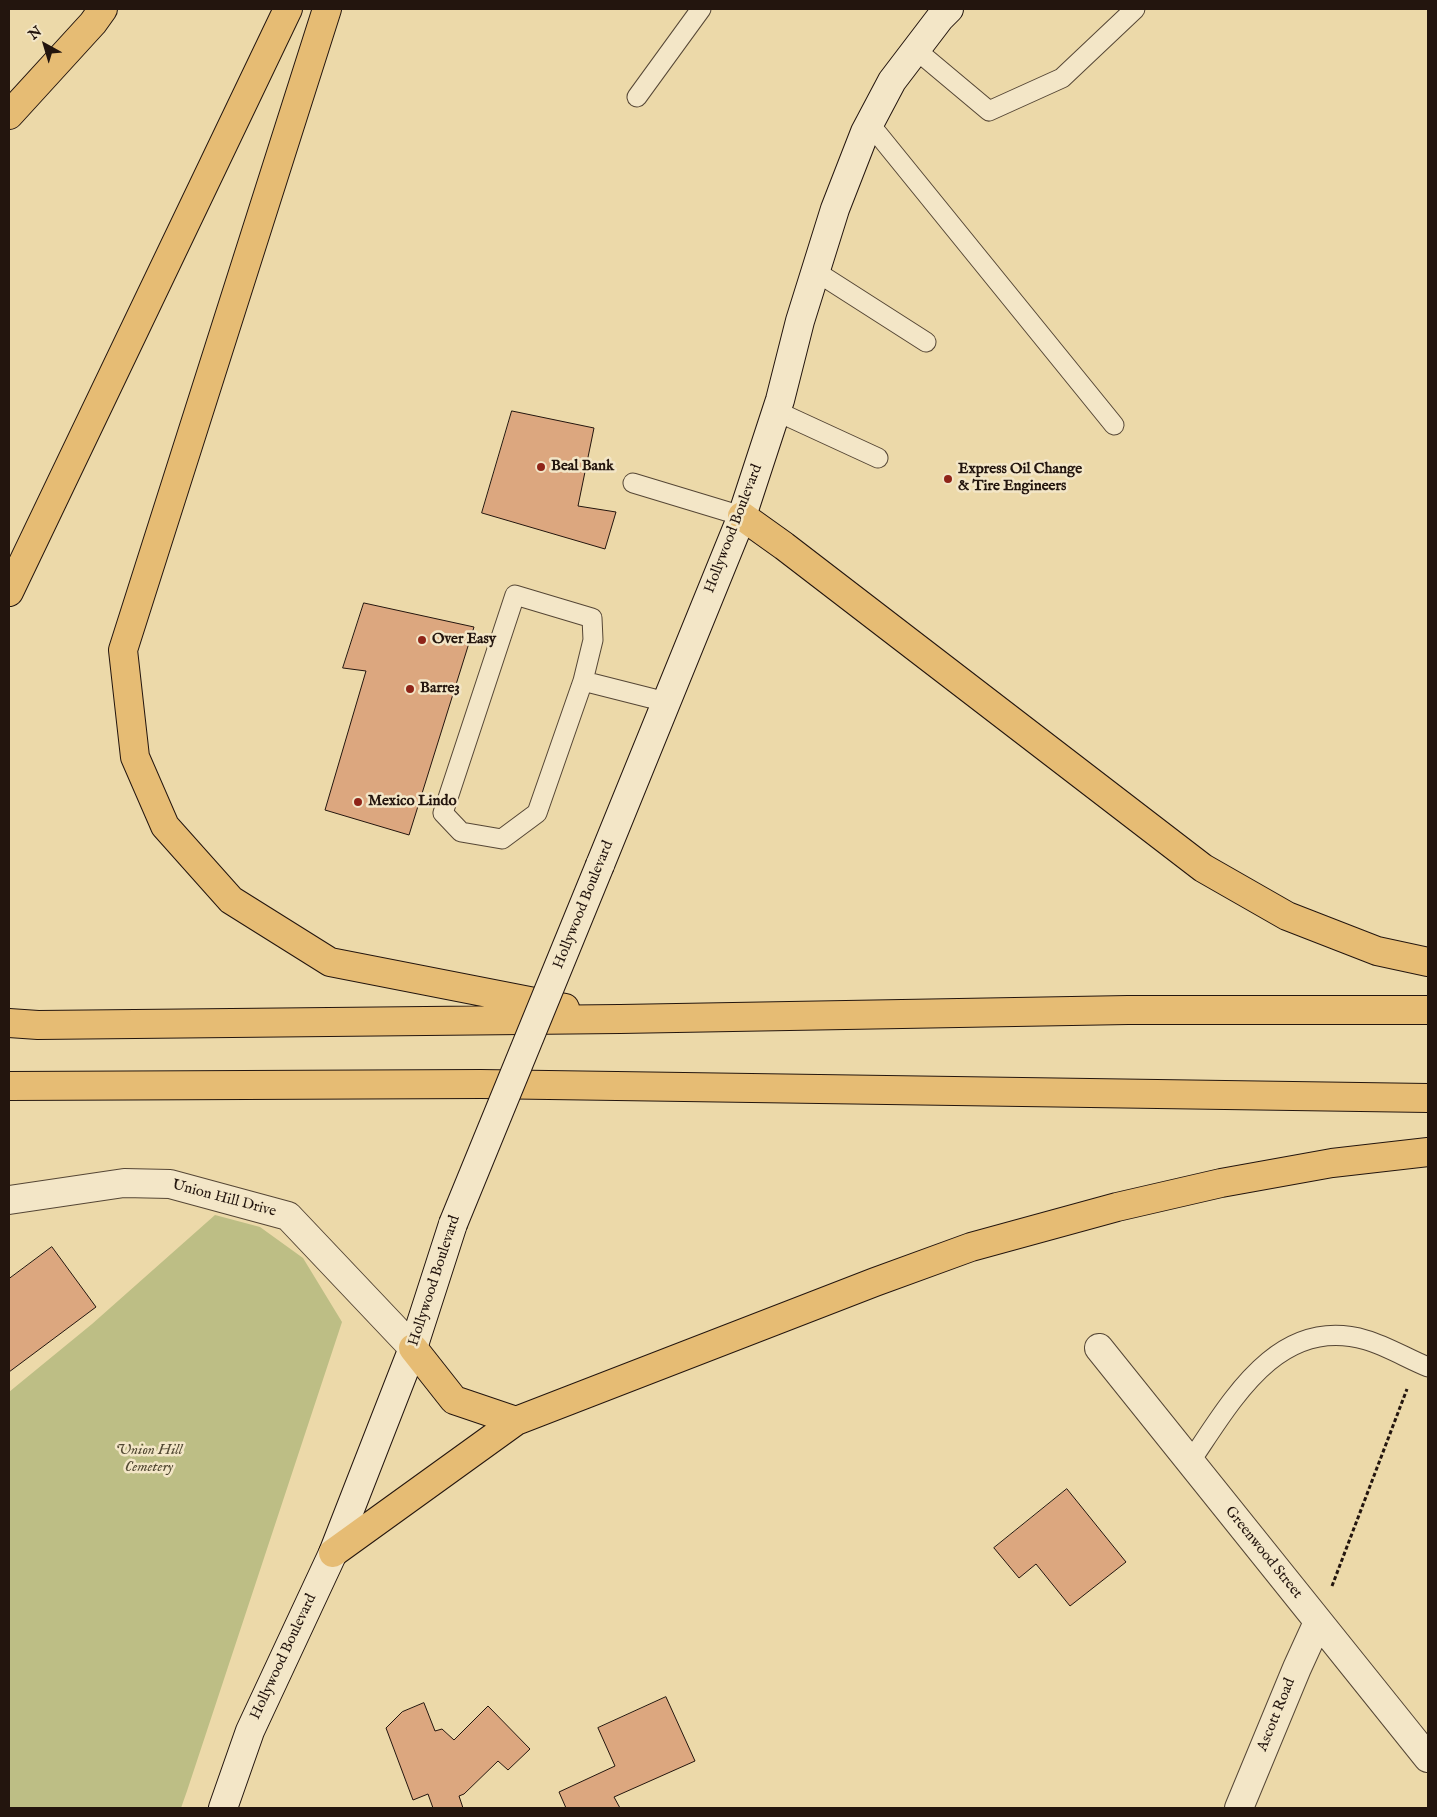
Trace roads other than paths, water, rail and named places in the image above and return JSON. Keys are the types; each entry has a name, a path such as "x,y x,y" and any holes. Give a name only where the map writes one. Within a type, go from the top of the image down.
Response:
{"highway":[{"path":"9,115 93,23 103,9"},
{"path":"9,592 288,9"},
{"path":"327,9 122,650 135,757 165,826 231,900 330,962 620,1019"},
{"path":"742,516 784,546 1203,868 1287,916 1377,951 1428,962"},
{"path":"9,1023 48,1025 620,1019 1128,1010 1428,1010"},
{"path":"9,1086 481,1084 1428,1098"},
{"path":"333,1553 516,1421 866,1285 971,1248 1117,1207 1221,1183 1332,1163 1428,1152"},
{"path":"413,1348 454,1400 516,1421"}],"main road":[{"name":"Hollywood Boulevard","path":"223,1808 250,1732 333,1553 413,1348 453,1224 742,516 776,411 800,321 835,209 869,123 892,81 949,9"},
{"name":"Union Hill Drive","path":"9,1200 124,1183 170,1184 288,1216 413,1348"},
{"name":"Greenwood Street","path":"1099,1348 1428,1758"},
{"name":"Ascott Road","path":"1239,1808 1318,1622"}],"lane":[{"path":"637,97 701,9"},
{"path":"916,49 989,111 1062,78 1135,9"},
{"path":"869,123 1114,425"},
{"path":"816,271 926,342"},
{"path":"776,411 878,458"},
{"path":"633,483 742,516"},
{"path":"516,595 592,618 593,640 584,681 537,813 502,839 461,832 443,813 516,595"},
{"path":"584,681 666,702"},
{"path":"1190,1462 1236,1394 1270,1360 1292,1346 1317,1337 1340,1335 1366,1340 1423,1365"}],"place":[{"name":"Beal Bank","path":"541,467"},
{"name":"Express Oil Change & Tire Engineers","path":"948,479"},
{"name":"Over Easy","path":"422,640"},
{"name":"Barre3","path":"410,689"},
{"name":"Mexico Lindo","path":"358,802"}],"park label":[{"name":"Union Hill Cemetery","path":"149,1460"}]}
